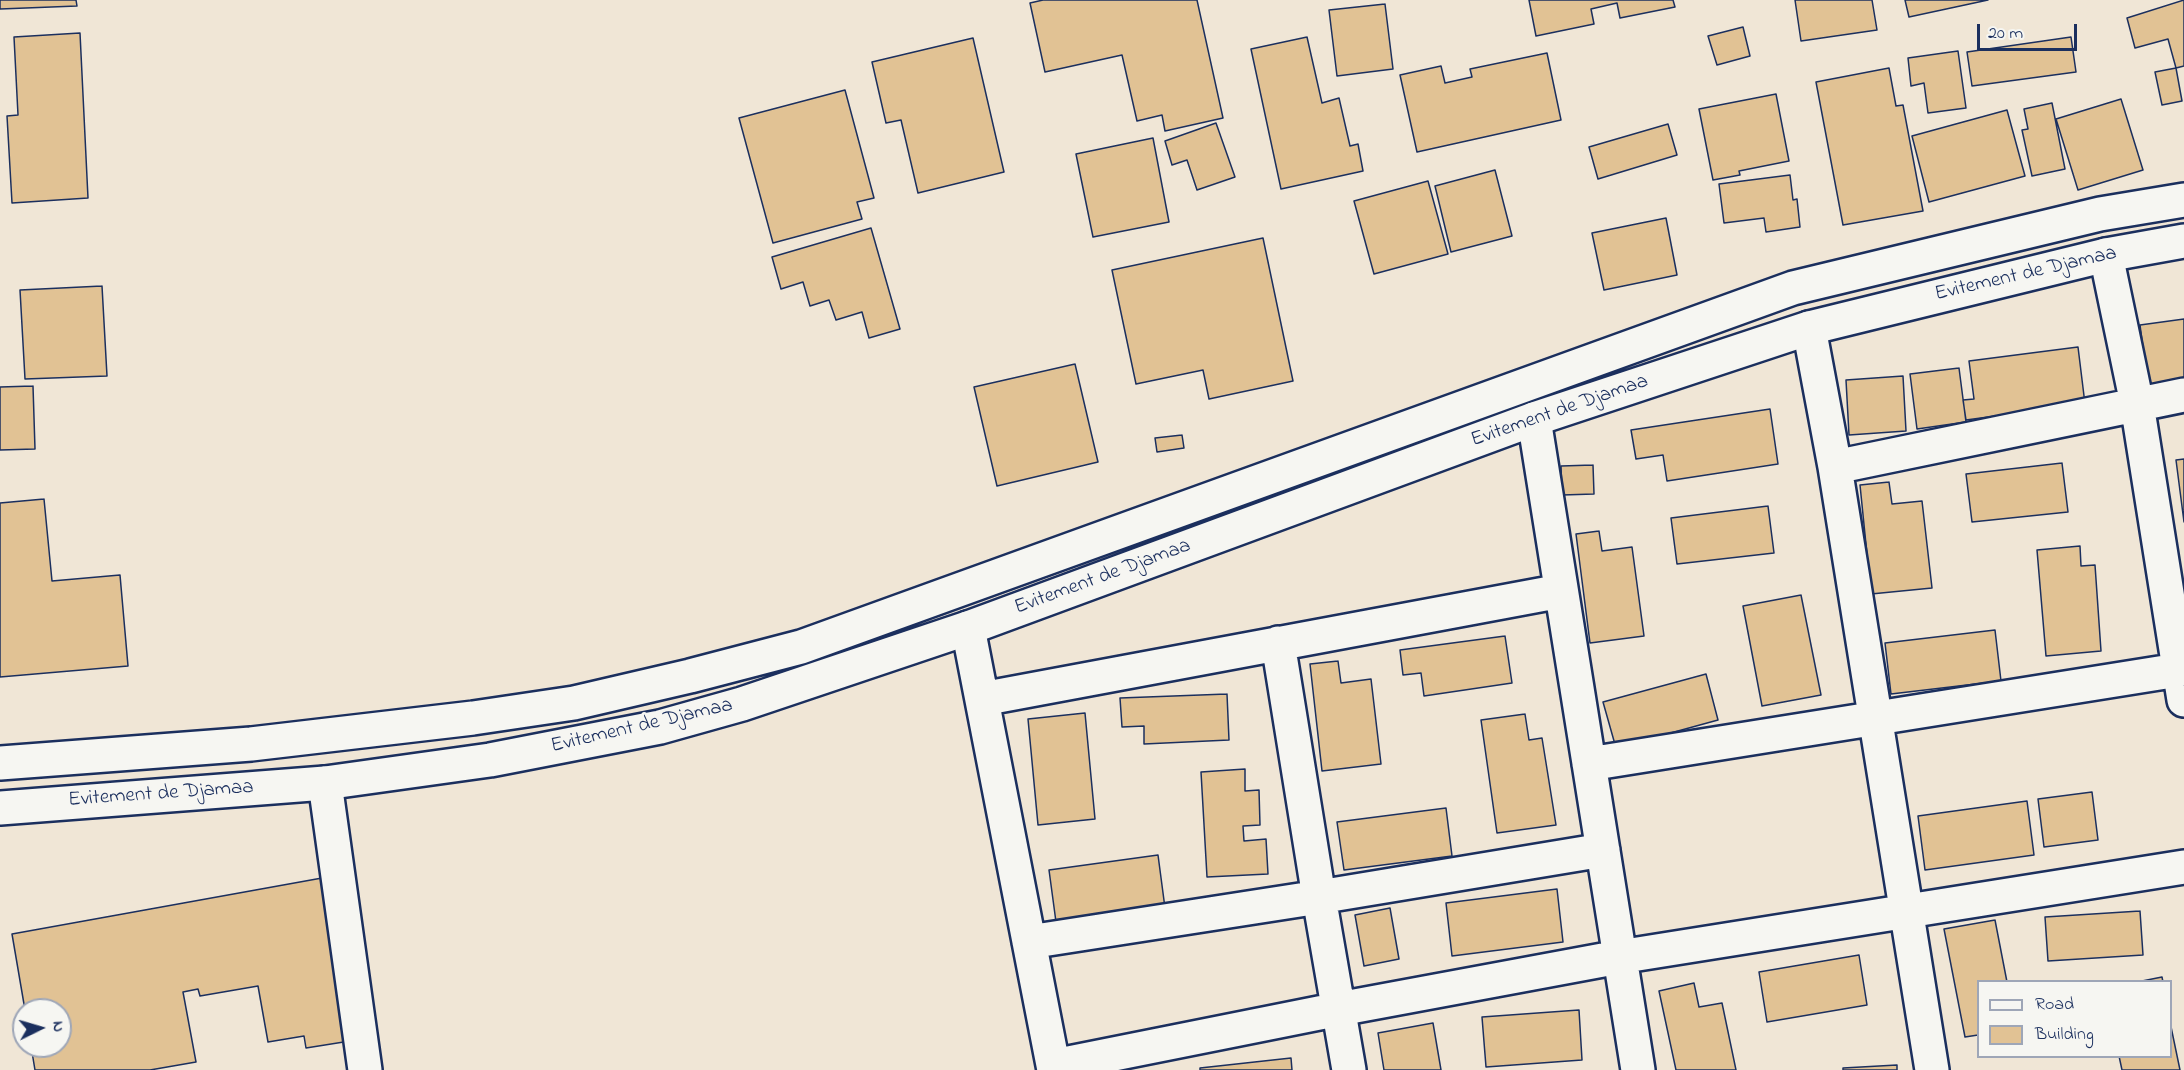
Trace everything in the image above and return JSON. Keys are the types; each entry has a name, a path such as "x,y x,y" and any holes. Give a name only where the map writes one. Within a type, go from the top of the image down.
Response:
{"street":[{"path":"0,763 251,744 473,718 574,703 690,676 801,647 1793,288 2100,214 2184,200"},
{"name":"Evitement de Djamaa","path":"0,808 325,783 490,760 660,727 742,704 968,628 1534,419 1809,328 2106,255 2184,241"},
{"path":"1589,765 1876,718 2182,680 2137,404 2106,255"},
{"path":"1809,328 1835,467 1932,1070"},
{"path":"1835,467 2184,395"},
{"path":"1534,419 1638,1070"},
{"path":"982,699 1561,591"},
{"path":"968,628 1054,1068 1339,1009 1619,957 2184,867"},
{"path":"1278,643 1349,1070"},
{"path":"325,783 365,1070"},
{"path":"1029,942 1603,850"}],"building":[{"path":"0,0 76,0 77,6 0,9"},
{"path":"1043,0 1197,0 1223,118 1165,131 1162,115 1137,121 1122,55 1045,72 1030,3"},
{"path":"1529,0 1673,0 1675,7 1620,18 1617,3 1591,9 1594,24 1536,36"},
{"path":"1795,0 1872,0 1877,30 1801,41"},
{"path":"1905,0 1988,0 1909,17"},
{"path":"2184,0 2184,66 2176,68 2168,39 2135,48 2127,18"},
{"path":"1385,4 1393,69 1337,76 1329,10"},
{"path":"1743,27 1750,56 1717,65 1708,36"},
{"path":"80,33 88,198 12,203 7,116 18,115 14,37"},
{"path":"1307,37 1322,103 1339,98 1350,146 1358,144 1363,171 1281,189 1251,49"},
{"path":"2071,37 2076,72 1972,86 1967,52"},
{"path":"973,38 1004,172 918,193 901,120 886,123 872,62"},
{"path":"1958,51 1966,108 1928,113 1924,83 1911,86 1908,58"},
{"path":"1547,53 1561,120 1417,152 1400,75 1441,66 1445,83 1472,77 1470,69"},
{"path":"1889,68 1896,106 1903,105 1923,211 1843,225 1816,82"},
{"path":"2176,68 2182,101 2162,105 2155,72"},
{"path":"845,90 874,198 857,202 862,219 773,243 739,118"},
{"path":"1776,94 1789,161 1739,171 1740,175 1713,180 1699,109"},
{"path":"2121,99 2143,170 2078,190 2056,119"},
{"path":"2052,103 2065,169 2032,176 2022,130 2028,129 2024,109"},
{"path":"2007,110 2025,176 1929,202 1912,136"},
{"path":"1216,123 1235,177 1197,190 1187,160 1172,165 1165,141"},
{"path":"1668,124 1677,155 1598,179 1589,147"},
{"path":"1153,138 1169,222 1093,237 1076,154"},
{"path":"1495,170 1512,236 1451,252 1435,186"},
{"path":"1790,175 1793,200 1797,199 1800,227 1766,232 1764,218 1724,223 1719,184"},
{"path":"1428,181 1448,254 1374,274 1354,201"},
{"path":"1666,218 1677,275 1604,290 1592,233"},
{"path":"871,228 900,329 869,338 862,312 836,320 829,300 810,306 803,282 781,289 772,257"},
{"path":"1263,238 1293,381 1209,399 1203,370 1136,384 1112,270"},
{"path":"102,286 107,376 25,379 20,290"},
{"path":"2184,319 2184,380 2148,385 2140,325"},
{"path":"2078,347 2085,404 1966,420 1963,400 1974,399 1969,361"},
{"path":"1075,364 1098,462 997,486 974,387"},
{"path":"1959,368 1966,422 1917,429 1910,374"},
{"path":"1903,376 1906,431 1849,435 1846,380"},
{"path":"33,386 35,449 0,450 0,387"},
{"path":"1770,409 1778,464 1667,481 1663,455 1636,459 1631,430"},
{"path":"1182,435 1184,448 1157,452 1155,438"},
{"path":"2184,459 2184,522 2176,460"},
{"path":"2062,463 2068,512 1972,522 1966,474"},
{"path":"1593,465 1594,494 1562,495 1561,466"},
{"path":"1889,482 1892,504 1922,501 1932,588 1871,594 1860,485"},
{"path":"44,499 52,581 120,575 128,666 0,677 0,503"},
{"path":"1768,506 1774,553 1677,564 1671,518"},
{"path":"1599,531 1602,551 1632,547 1644,636 1590,643 1576,534"},
{"path":"2080,546 2081,566 2095,565 2101,651 2046,656 2037,550"},
{"path":"1801,595 1821,695 1762,706 1743,606"},
{"path":"1995,630 2001,681 1891,694 1885,643"},
{"path":"1505,636 1512,683 1424,696 1421,673 1403,675 1400,650"},
{"path":"1338,661 1341,683 1371,679 1381,764 1322,771 1310,664"},
{"path":"1706,674 1718,720 1616,748 1603,702"},
{"path":"1227,694 1229,740 1144,744 1144,726 1122,727 1120,698"},
{"path":"1085,713 1095,819 1038,825 1028,719"},
{"path":"1525,714 1529,740 1542,738 1556,825 1497,833 1481,720"},
{"path":"1245,769 1245,791 1259,790 1260,825 1243,826 1244,841 1266,839 1268,874 1207,877 1201,772"},
{"path":"2092,792 2098,840 2044,847 2038,799"},
{"path":"2027,801 2034,855 1925,870 1918,816"},
{"path":"1446,808 1452,856 1344,870 1337,822"},
{"path":"1158,855 1165,908 1056,922 1049,870"},
{"path":"322,878 350,1041 306,1048 304,1036 268,1042 258,986 200,996 198,989 183,992 196,1062 150,1070 35,1070 33,1058 72,1058 72,998 23,998 12,934"},
{"path":"1557,889 1563,942 1452,956 1446,903"},
{"path":"1390,908 1399,959 1364,966 1355,915"},
{"path":"2140,911 2143,955 2048,961 2045,917"},
{"path":"1995,920 2007,980 1977,980 1977,1035 1965,1037 1944,929"},
{"path":"1859,955 1867,1005 1767,1022 1759,972"},
{"path":"2162,977 2163,980 2147,980"},
{"path":"1694,983 1699,1007 1722,1003 1736,1070 1676,1070 1659,991"},
{"path":"1579,1010 1582,1060 1486,1067 1482,1017"},
{"path":"1433,1023 1441,1070 1384,1070 1378,1033"},
{"path":"2172,1032 2180,1070 2122,1070 2119,1058 2172,1058"},
{"path":"1291,1058 1292,1070 1200,1070 1200,1068"},
{"path":"1897,1065 1897,1070 1843,1070 1843,1068"}]}
